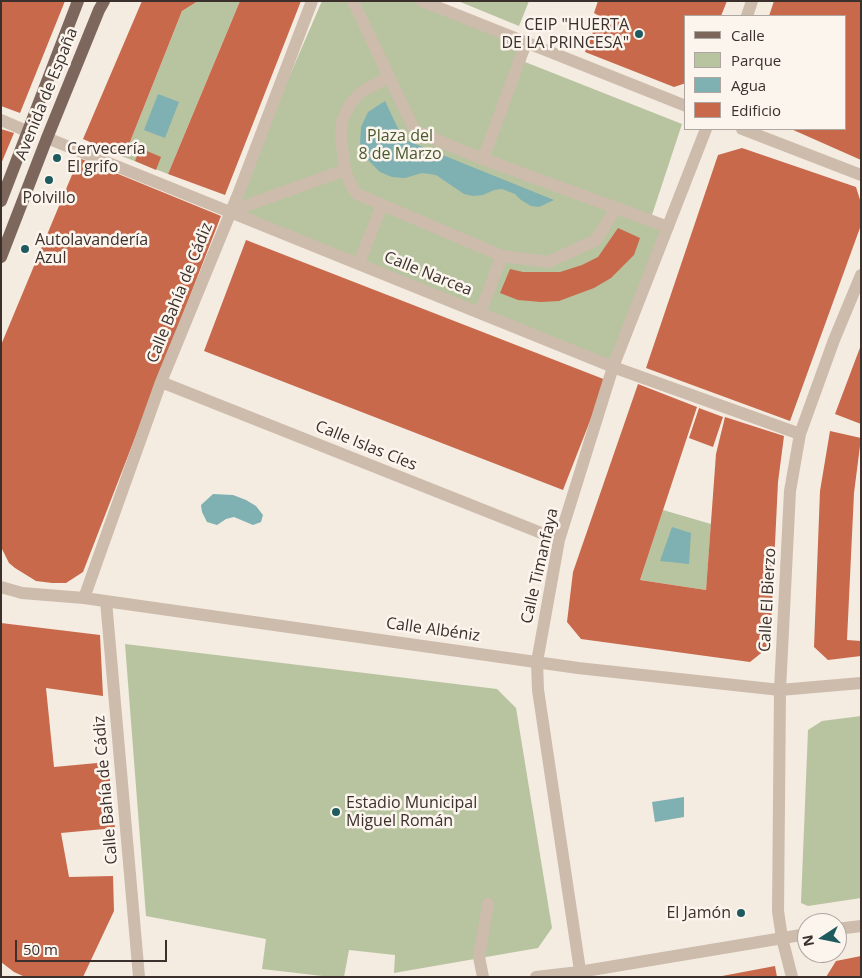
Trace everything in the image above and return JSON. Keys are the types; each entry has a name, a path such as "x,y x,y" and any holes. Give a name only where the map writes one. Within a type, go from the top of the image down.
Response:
{"main road":[{"name":"Avenida de España","path":"1,200 29,132 78,1"},
{"name":"Avenida de España","path":"1,257 47,138 104,1"}],"street":[{"name":"Calle Bahía de Cádiz","path":"84,598 161,382 231,211 312,1"},
{"path":"353,1 415,130 483,158 668,228"},
{"path":"422,1 684,105"},
{"path":"747,15 752,1"},
{"path":"483,158 526,43"},
{"path":"389,77 360,92 350,104 342,121 342,154 345,170 357,194 502,256 548,262 596,240 616,208"},
{"path":"1,120 29,132"},
{"name":"Calle Timanfaya","path":"580,974 538,690 537,662 559,540 613,367 706,130"},
{"path":"745,130 861,176"},
{"name":"Calle Narcea","path":"47,138 613,367 800,434"},
{"path":"231,211 345,170"},
{"path":"360,264 382,205"},
{"path":"480,313 502,256"},
{"name":"Calle El Bierzo","path":"792,977 782,938 778,911 780,690 790,491 800,434 834,340 861,275"},
{"name":"Calle Islas Cíes","path":"161,382 559,540"},
{"name":"Calle Albéniz","path":"1,587 22,593 84,598 537,662 780,690 861,683"},
{"name":"Calle Bahía de Cádiz","path":"106,601 139,977"},
{"path":"483,977 479,957 488,904"},
{"path":"847,928 861,926"},
{"path":"536,977 580,974 797,936"}],"green space":[{"path":"198,1 240,1 168,174 124,157 182,11"},
{"name":"Plaza del 8 de Marzo","path":"322,1 422,1 526,43 520,60 682,124 650,221 668,227 613,367 231,211"},
{"path":"458,1 529,1 519,26"},
{"path":"663,510 711,524 706,590 640,580"},
{"name":"Estadio Municipal Miguel Román","path":"125,644 497,689 516,708 552,928 538,948 394,973 395,955 349,950 344,977 331,977 262,969 266,939 146,916"},
{"path":"861,716 861,898 808,906 801,903 808,730 822,721"}],"water":[{"path":"158,94 179,102 165,138 144,130"},
{"path":"385,101 403,139 554,200 539,207 531,206 515,194 502,189 473,196 464,194 436,175 422,173 405,178 392,177 380,172 367,159 360,143 361,127 368,112"},
{"path":"213,494 233,495 246,500 256,506 263,515 261,522 253,525 234,517 226,519 217,525 207,522 201,505"},
{"path":"672,527 691,533 689,564 660,561"},
{"path":"684,797 684,817 655,822 652,802"}],"building":[{"path":"1,1 65,1 20,113 1,106"},
{"path":"142,1 198,1 182,11 124,157 83,139"},
{"path":"240,1 301,1 225,195 168,174"},
{"name":"CEIP \"HUERTA DE LA PRINCESA\"","path":"598,1 727,1 721,15 684,15 684,84 674,87 585,52 599,16 594,13"},
{"path":"774,1 861,1 861,160 793,130 847,130 847,15 769,15"},
{"path":"1,129 14,133 1,164"},
{"path":"140,148 161,157 156,170 135,161"},
{"path":"742,148 856,187 861,203 861,225 790,421 646,368 718,155"},
{"path":"79,158 221,216 83,572 66,583 52,583 36,581 15,568 9,563 1,547 1,345"},
{"path":"618,228 640,238 634,255 611,278 594,288 559,301 541,302 518,300 500,293 510,269 523,272 560,272 582,265 598,257"},
{"path":"246,240 606,380 563,490 204,351"},
{"path":"861,345 861,424 835,414"},
{"path":"638,384 697,407 640,580 706,590 716,454 725,417 784,436 778,482 770,646 750,662 581,639 567,622 573,572"},
{"path":"699,408 723,417 713,447 689,438"},
{"path":"830,431 861,438 854,493 847,640 861,641 861,656 828,660 814,647 820,491"},
{"path":"1,623 100,635 103,696 46,688 54,767 108,762 115,828 61,833 69,877 113,876 114,911 83,977 25,977 14,972 1,962"},
{"path":"861,956 861,977 826,977 835,963 847,963 847,959"},
{"path":"775,966 777,977 722,977 722,976"}],"place":[{"name":"CEIP \"HUERTA DE LA PRINCESA\"","path":"639,34"},
{"name":"Cervecería El grifo","path":"57,158"},
{"name":"Polvillo","path":"49,180"},
{"name":"Autolavandería Azul","path":"25,249"},
{"name":"Estadio Municipal Miguel Román","path":"336,812"},
{"name":"El Jamón","path":"741,913"}]}
